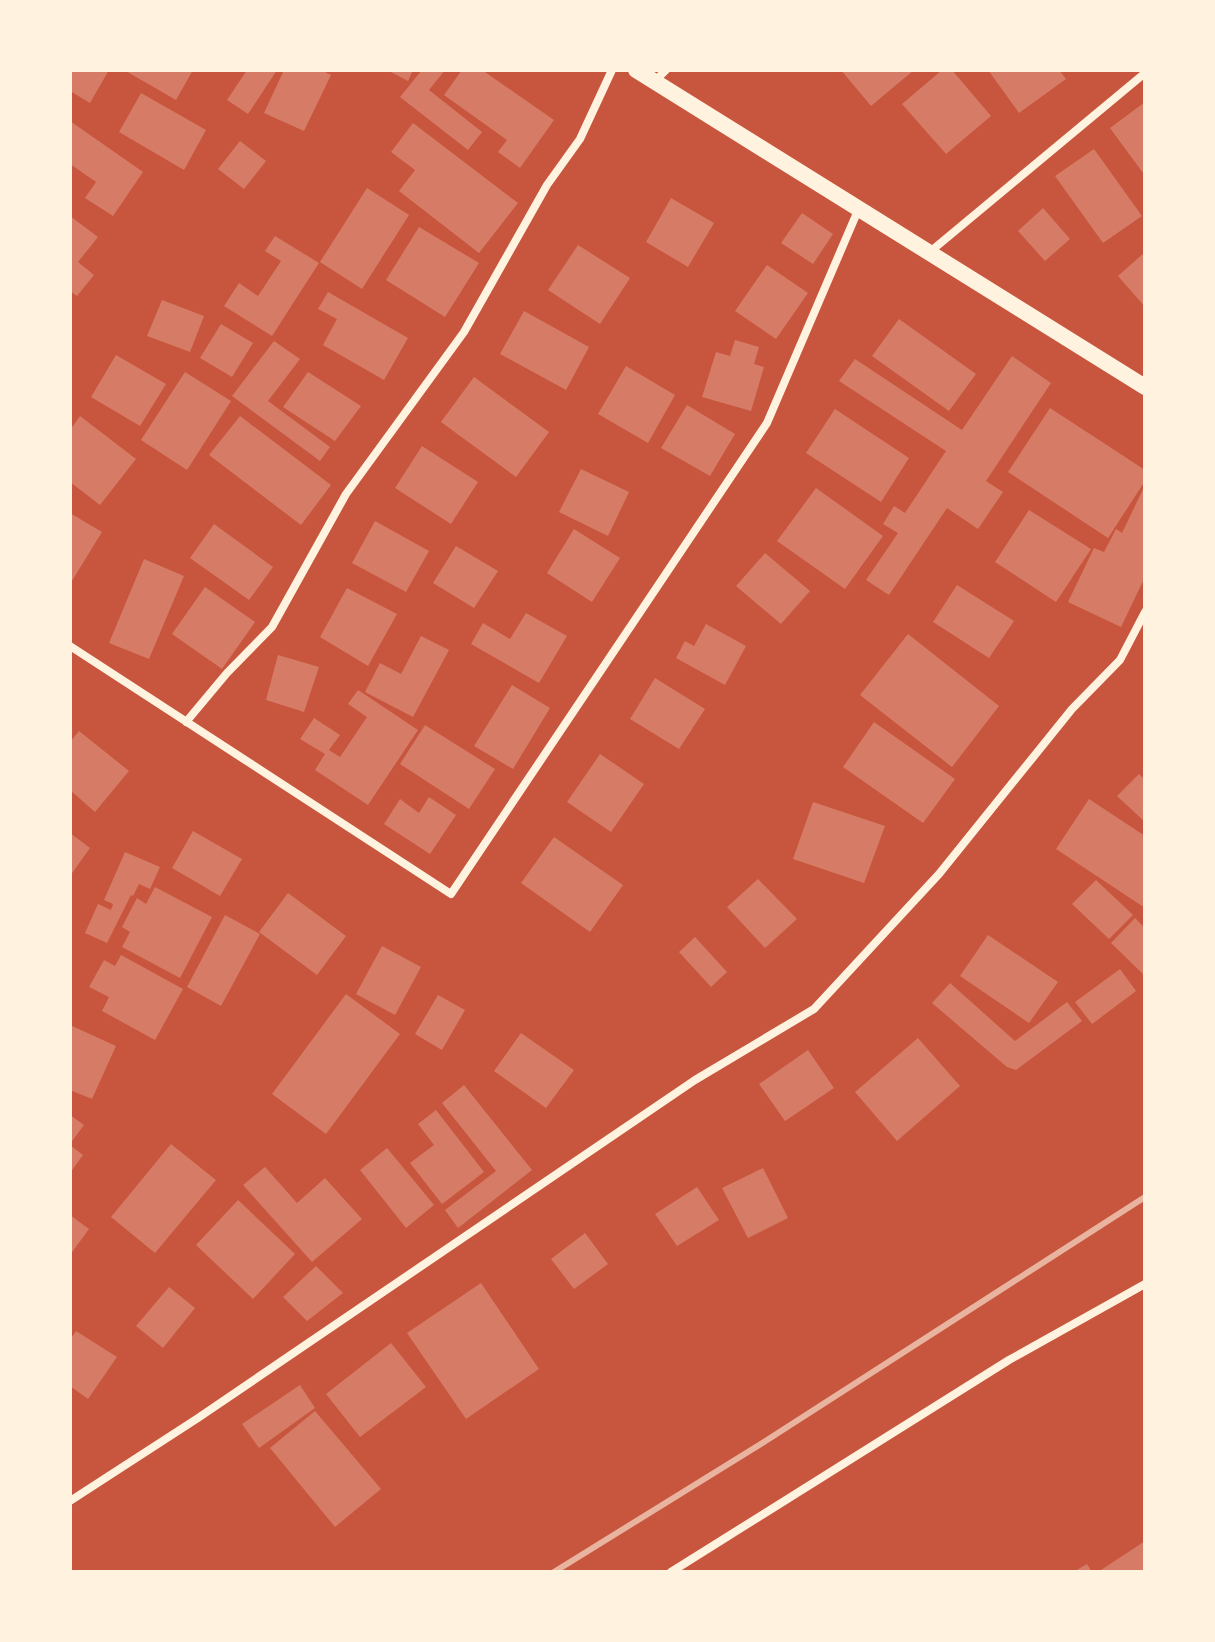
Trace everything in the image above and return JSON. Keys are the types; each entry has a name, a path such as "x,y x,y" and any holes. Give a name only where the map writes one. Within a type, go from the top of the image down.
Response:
{"main road":[{"path":"636,70 661,76 859,208 1145,387"}],"street":[{"path":"186,722 227,673 272,627 346,494 464,332 547,185 580,139 612,70"},
{"path":"931,251 1145,73"},
{"path":"70,646 451,894 767,423 859,208"},
{"path":"70,1501 198,1418 695,1080 814,1009 939,874 1072,709 1120,660 1145,612"},
{"path":"671,1572 1009,1360 1145,1284"}],"building":[{"path":"70,70 109,70 90,103 70,91"},
{"path":"124,70 193,70 176,100"},
{"path":"247,70 277,70 248,114 227,100"},
{"path":"284,70 321,70 331,75 304,131 264,113"},
{"path":"387,70 413,70 408,81"},
{"path":"422,70 445,70 429,90 482,132 468,150 400,97"},
{"path":"462,70 482,70 554,120 520,168 498,152 507,140 444,95"},
{"path":"841,70 914,70 871,106"},
{"path":"942,70 952,70 991,116 946,154 902,104"},
{"path":"988,70 1059,70 1066,79 1019,113"},
{"path":"141,93 206,130 184,170 119,132"},
{"path":"1145,102 1145,171 1143,173 1110,128"},
{"path":"70,121 143,172 113,216 85,198 96,182 70,164"},
{"path":"413,123 518,203 479,253 399,191 415,170 391,152"},
{"path":"240,141 266,161 244,189 218,169"},
{"path":"1094,149 1142,216 1103,243 1055,176"},
{"path":"367,188 409,215 362,289 320,262"},
{"path":"671,198 714,223 688,267 646,242"},
{"path":"1043,208 1070,239 1045,261 1018,231"},
{"path":"802,213 833,234 813,264 781,243"},
{"path":"70,216 98,237 78,262 94,275 77,296 70,291"},
{"path":"419,227 479,263 445,317 386,280"},
{"path":"275,236 319,263 272,336 224,306 239,283 258,296 281,261 265,251"},
{"path":"578,245 630,278 600,324 548,290"},
{"path":"1145,252 1145,307 1118,276"},
{"path":"767,265 808,293 776,339 735,311"},
{"path":"328,292 408,338 384,380 323,345 337,319 318,309"},
{"path":"162,300 204,316 190,352 147,336"},
{"path":"524,311 589,347 566,390 500,354"},
{"path":"899,319 976,374 949,411 872,356"},
{"path":"221,324 253,343 232,377 200,358"},
{"path":"735,340 759,347 754,364 764,367 751,411 702,397 716,352 730,356"},
{"path":"274,341 300,359 268,401 330,447 320,461 232,396"},
{"path":"116,355 166,384 140,426 91,397"},
{"path":"1012,356 1051,383 986,481 1003,492 978,529 947,508 889,595 866,580 898,533 883,524 894,506 905,513 946,451 839,381 855,359 962,430"},
{"path":"626,366 675,395 648,443 598,414"},
{"path":"185,372 231,401 187,470 141,440"},
{"path":"308,372 361,406 335,441 283,407"},
{"path":"474,377 549,432 516,477 441,422"},
{"path":"687,405 735,434 710,476 661,448"},
{"path":"1050,408 1145,470 1145,481 1108,538 1008,472"},
{"path":"835,409 909,458 881,502 806,453"},
{"path":"80,416 136,459 100,505 70,482 70,430"},
{"path":"240,416 331,485 301,525 209,455"},
{"path":"422,446 478,482 451,524 395,488"},
{"path":"581,469 629,492 608,536 559,512"},
{"path":"1145,485 1145,577 1121,627 1068,602 1094,548 1104,552 1116,529 1122,533"},
{"path":"816,488 883,536 845,589 777,541"},
{"path":"1029,510 1091,549 1056,602 995,562"},
{"path":"70,513 102,532 70,584"},
{"path":"375,521 429,551 406,592 352,563"},
{"path":"214,524 273,567 249,600 190,558"},
{"path":"574,529 620,558 592,602 547,573"},
{"path":"456,546 498,571 474,608 433,583"},
{"path":"765,553 810,591 781,624 736,586"},
{"path":"144,559 184,576 149,659 109,643"},
{"path":"957,585 1014,621 989,658 933,622"},
{"path":"205,587 255,622 222,669 172,634"},
{"path":"347,588 397,614 368,666 320,637"},
{"path":"526,613 567,636 539,683 471,644 483,623 510,639"},
{"path":"706,624 746,646 725,685 676,658 685,641 694,646"},
{"path":"908,634 999,706 952,767 860,695"},
{"path":"421,636 449,650 413,717 365,692 380,663 401,674"},
{"path":"278,655 319,667 304,712 266,700"},
{"path":"655,678 705,709 679,749 630,719"},
{"path":"512,685 550,708 513,769 474,746"},
{"path":"358,690 418,730 368,805 315,770 325,754 300,739 314,718 340,735 329,750 340,757 367,717 348,704"},
{"path":"874,722 955,779 923,823 843,767"},
{"path":"425,725 495,769 469,809 400,764"},
{"path":"79,731 129,771 95,812 70,790 70,742"},
{"path":"600,754 644,784 611,832 567,802"},
{"path":"1139,774 1145,780 1145,822 1117,796"},
{"path":"429,797 456,815 430,854 384,824 400,799 419,813"},
{"path":"1089,799 1145,836 1145,908 1056,849"},
{"path":"813,802 885,826 864,883 793,859"},
{"path":"193,831 242,859 220,896 172,868"},
{"path":"70,833 90,848 70,876"},
{"path":"554,837 623,885 590,932 521,883"},
{"path":"125,852 160,867 150,889 139,884 131,895 107,943 85,933 98,904 111,910 113,904 104,900"},
{"path":"758,879 797,919 765,948 727,907"},
{"path":"1096,880 1133,915 1109,939 1072,904"},
{"path":"155,887 212,917 180,978 122,947 130,932 122,927 137,898 146,904"},
{"path":"288,893 346,936 317,975 259,932"},
{"path":"225,915 260,934 221,1006 187,987"},
{"path":"1135,918 1145,928 1145,976 1111,943"},
{"path":"988,935 1058,982 1029,1023 960,976"},
{"path":"695,937 727,972 711,987 679,952"},
{"path":"382,946 421,967 395,1015 356,994"},
{"path":"121,955 183,989 155,1040 102,1011 109,997 89,987 104,960 115,966"},
{"path":"1120,969 1136,991 1092,1024 1075,1002"},
{"path":"950,983 1015,1041 1067,1002 1082,1021 1016,1070 1007,1067 932,1003"},
{"path":"346,994 400,1034 326,1134 272,1094"},
{"path":"438,995 465,1010 442,1050 415,1034"},
{"path":"70,1025 116,1046 92,1099 70,1090"},
{"path":"521,1033 574,1070 546,1108 494,1071"},
{"path":"918,1038 960,1086 897,1141 855,1092"},
{"path":"808,1050 834,1088 785,1121 759,1084"},
{"path":"464,1085 532,1170 458,1228 445,1210 496,1171 442,1103"},
{"path":"436,1110 484,1172 442,1204 410,1163 434,1145 418,1124"},
{"path":"70,1115 84,1125 70,1144"},
{"path":"171,1144 216,1180 155,1253 111,1217"},
{"path":"70,1145 83,1155 70,1173"},
{"path":"387,1148 434,1205 406,1228 360,1170"},
{"path":"265,1167 297,1203 325,1178 362,1219 312,1262 243,1185"},
{"path":"763,1168 788,1218 748,1238 722,1188"},
{"path":"697,1187 719,1220 677,1246 655,1214"},
{"path":"238,1200 295,1254 253,1299 196,1245"},
{"path":"70,1215 89,1229 70,1255"},
{"path":"585,1233 608,1264 574,1289 551,1259"},
{"path":"316,1266 343,1293 307,1321 283,1297"},
{"path":"481,1283 539,1369 466,1419 407,1333"},
{"path":"169,1287 195,1308 163,1348 136,1326"},
{"path":"76,1331 117,1357 88,1399 70,1386 70,1340"},
{"path":"391,1343 426,1387 360,1437 326,1394"},
{"path":"300,1385 315,1408 259,1448 242,1424"},
{"path":"315,1411 381,1489 335,1527 270,1448"},
{"path":"1145,1541 1145,1572 1098,1572"},
{"path":"1087,1564 1092,1572 1073,1572"}],"railway":[{"path":"554,1572 764,1442 1145,1197"}]}
